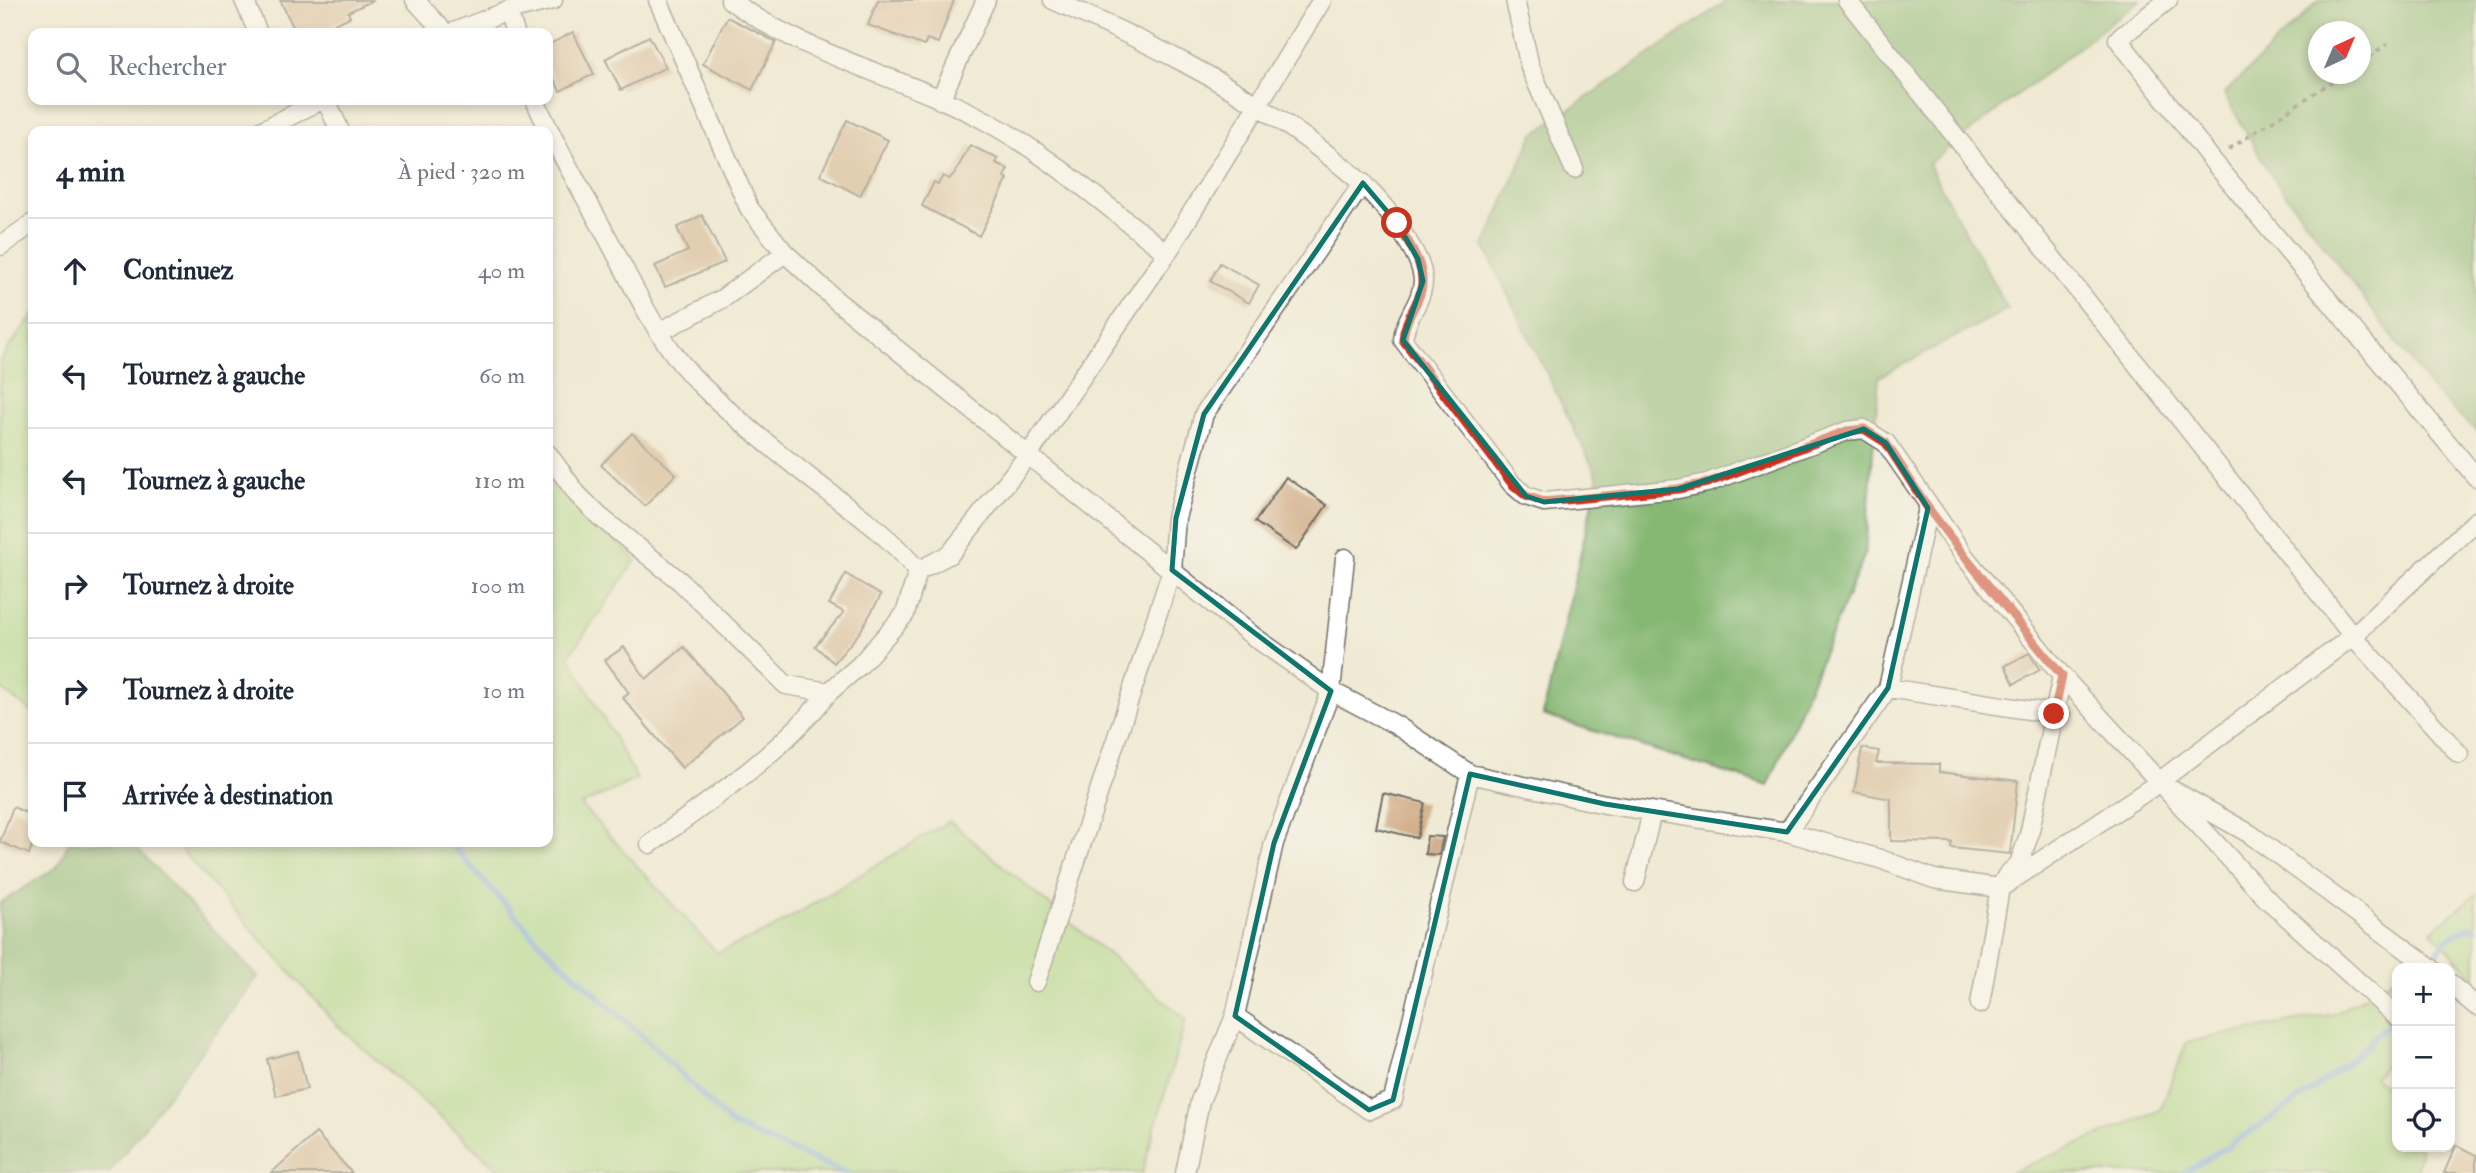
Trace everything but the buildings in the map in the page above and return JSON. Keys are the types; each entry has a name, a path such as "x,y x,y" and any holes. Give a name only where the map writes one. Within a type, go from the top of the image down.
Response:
{"street":[{"path":"244,0 256,28"},
{"path":"415,0 440,28"},
{"path":"464,28 508,11 553,0"},
{"path":"658,0 749,208 785,253 838,302 1253,636 1331,691 1396,725 1470,774 1652,812 1787,832 1880,859 1934,879 2000,888 2159,782 2353,636 2476,521"},
{"path":"730,0 801,41 985,121 1024,145 1167,253"},
{"path":"940,100 986,0"},
{"path":"1053,0 1161,48 1260,105 1363,183 1397,223 1418,259 1423,281 1420,296 1404,326 1403,340 1512,484 1526,496 1544,502 1678,489 1707,483 1847,431 1864,429 1886,443 1928,508 1987,587 2062,676 2264,897 2392,1012"},
{"path":"650,844 702,807 803,725 829,692 860,665 905,614 918,571 950,554 1029,454 1167,253 1322,0"},
{"path":"1515,0 1530,67 1574,169"},
{"path":"1847,0 2353,636 2459,754"},
{"path":"2168,0 2118,39 2212,160 2476,477"},
{"path":"508,11 513,28"},
{"path":"326,105 337,126"},
{"path":"537,105 546,126"},
{"path":"267,126 290,107"},
{"path":"553,141 659,332 684,368 812,479 894,541 918,571"},
{"path":"1036,982 1172,569 1176,518 1204,414 1363,183"},
{"path":"0,246 28,226"},
{"path":"659,332 722,299 785,253"},
{"path":"553,461 577,494 598,516 681,582 786,685 829,692"},
{"path":"1787,832 1888,688 1928,508"},
{"path":"1185,1173 1200,1101 1235,1016 1274,843 1331,691 1345,558"},
{"path":"1980,1004 2000,888 2007,875 2019,864 2029,835 2057,715 2062,676"},
{"path":"1888,688 2057,715"},
{"path":"1235,1016 1369,1110 1393,1100 1470,774"},
{"path":"2159,782 2250,834 2424,963"},
{"path":"1635,882 1652,812"},
{"path":"2455,988 2476,1006"}],"path":[{"path":"2371,56 2388,44"},
{"path":"2212,160 2329,84"}],"highlighted area":[{"path":"1363,183 1397,223 1418,259 1423,281 1403,340 1526,496 1544,502 1678,489 1864,429 1886,443 1928,508 1888,688 1787,832 1605,804 1470,774 1393,1100 1369,1110 1235,1016 1274,843 1331,691 1172,570 1176,518 1204,414"}],"green space":[{"path":"1728,0 2140,0 1928,164 2008,309 1879,377 1865,554 1768,786 1543,715 1598,478 1484,246 1533,135"},
{"path":"2319,0 2476,0 2476,431 2434,392 2271,175 2224,94"},
{"path":"28,321 28,709 0,688 0,360"},
{"path":"553,482 636,560 569,656 637,779 581,805 717,953 770,930 949,821 1186,1019 1142,1173 502,1173 336,1024 178,847 553,847"},
{"path":"67,847 136,847 258,977 109,1173 0,1173 0,903 57,867"},
{"path":"2476,894 2476,979 2431,931"},
{"path":"2392,980 2392,1058 2374,1077 2392,1091 2392,1152 2420,1152 2416,1173 2010,1173 2160,1110 2187,1042 2334,1014"}],"waterway":[{"path":"454,847 540,943 656,1049 732,1125 846,1173"},
{"path":"2430,963 2446,940 2469,927 2476,929"},
{"path":"2184,1173 2296,1102 2349,1061 2392,1019"}],"route":[{"path":"1397,223 1418,259 1423,281 1420,296 1404,326 1403,340 1512,484 1526,496 1544,502 1678,489 1707,483 1781,453 1847,431 1864,429 1876,434 1886,443 1928,508 1987,587 2062,676 2054,714"}]}
